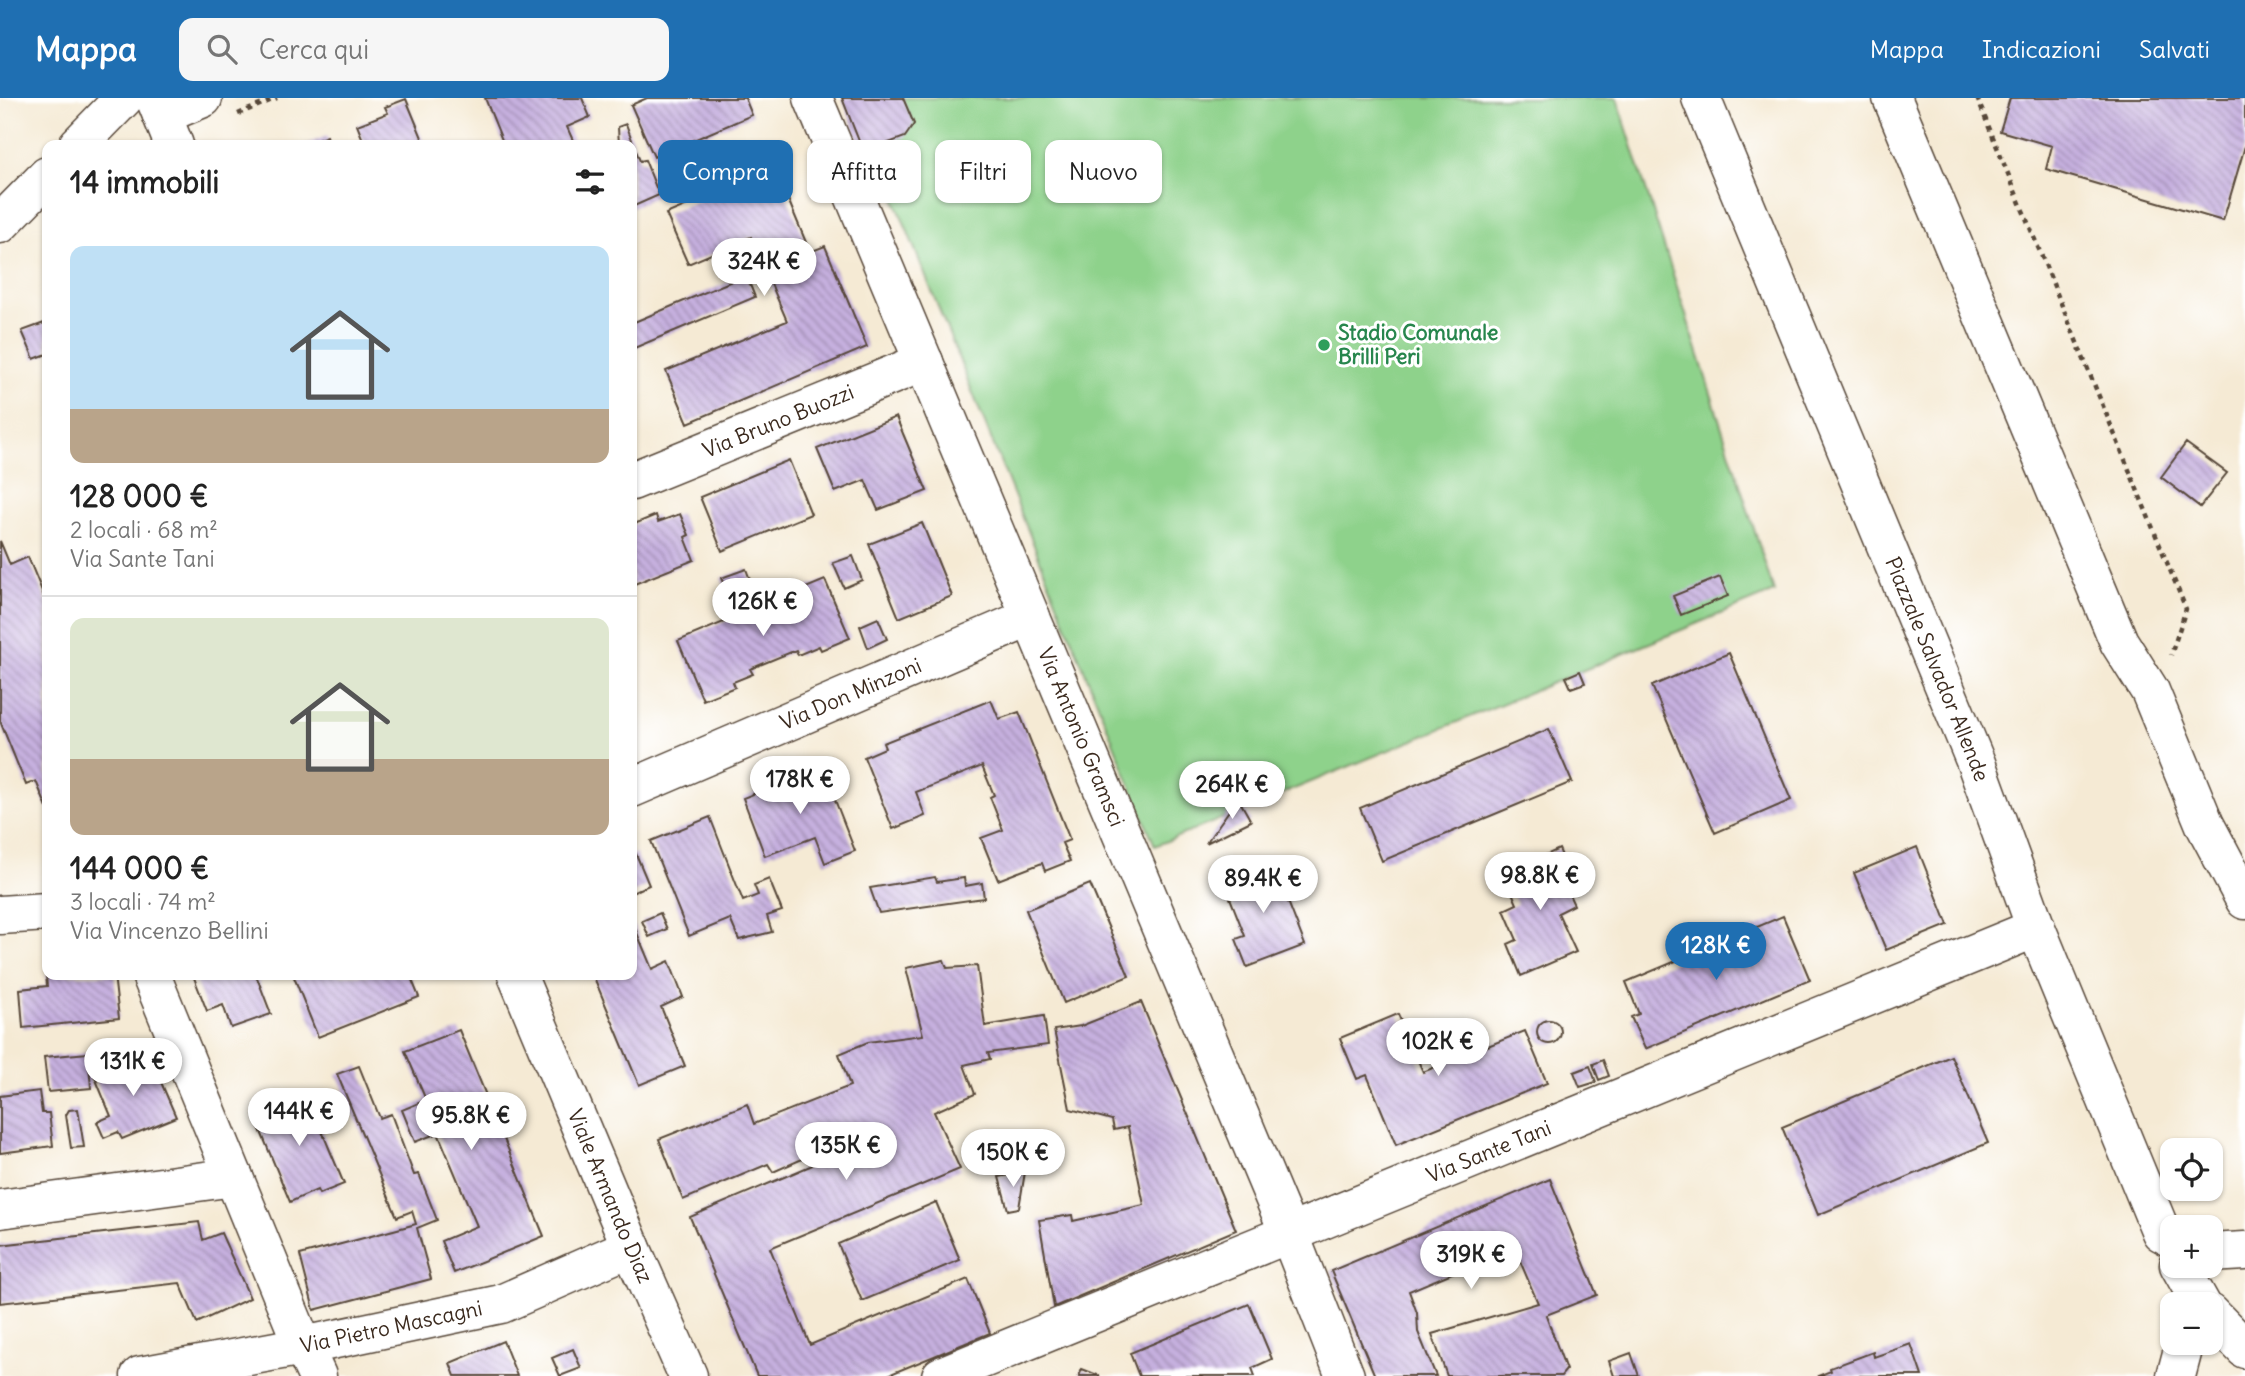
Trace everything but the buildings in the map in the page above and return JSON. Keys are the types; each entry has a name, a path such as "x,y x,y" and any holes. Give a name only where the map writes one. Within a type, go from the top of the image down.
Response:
{"street":[{"path":"83,140 124,98"},
{"path":"164,119 203,98"},
{"name":"Via Antonio Gramsci","path":"813,98 1289,1233 1345,1376"},
{"name":"Piazzale Salvador Allende","path":"1701,98 1976,763 2036,929 2160,1222"},
{"path":"1892,98 2119,642 2150,691 2205,825 2245,900"},
{"path":"0,224 42,181"},
{"name":"Via Bruno Buozzi","path":"637,479 924,362"},
{"name":"Via Don Minzoni","path":"637,786 1031,617"},
{"path":"0,915 42,912"},
{"name":"Via Sante Tani","path":"941,1376 2036,929"},
{"path":"153,980 310,1361"},
{"name":"Viale Armando Diaz","path":"519,980 688,1376"},
{"path":"0,1209 234,1177"},
{"name":"Via Pietro Mascagni","path":"140,1376 310,1361 501,1304 631,1247"},
{"path":"2223,1252 2245,1251"},
{"path":"2223,1327 2245,1349"},
{"path":"2176,1376 2182,1355"}],"path":[{"path":"1977,98 2186,609 2171,658"}],"green space":[{"name":"Stadio Comunale Brilli Peri","path":"854,98 1617,98 1774,592 1155,846 896,203 921,203 921,140 871,140"}],"place":[{"name":"Stadio Comunale Brilli Peri","path":"1324,345"}]}
